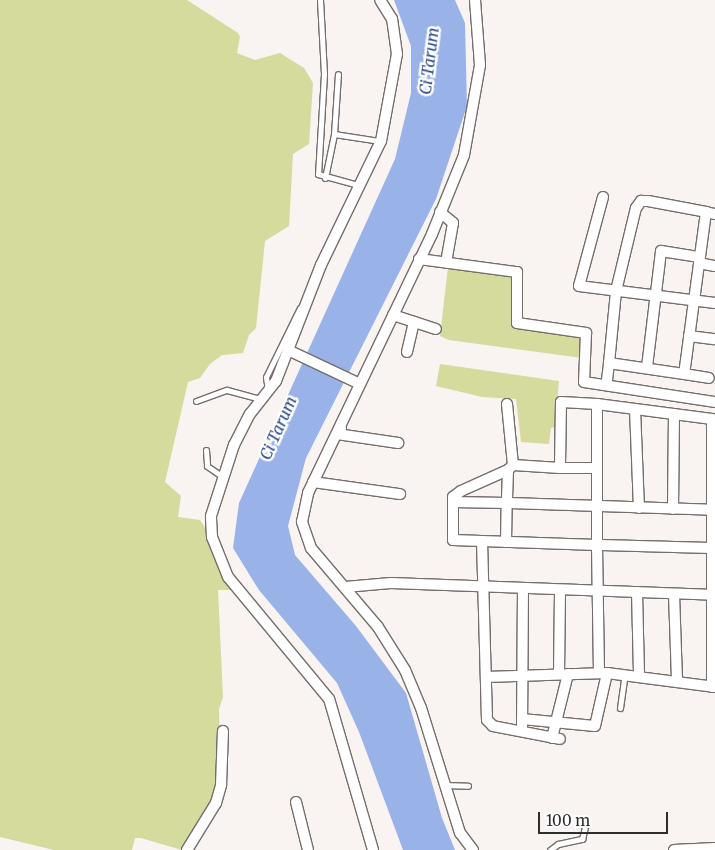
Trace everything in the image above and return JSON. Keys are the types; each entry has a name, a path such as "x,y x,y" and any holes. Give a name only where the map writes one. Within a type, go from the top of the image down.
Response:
{"street":[{"path":"373,850 328,699 228,578 218,555 211,516 222,476 242,429 261,399 269,392 292,352 312,292 358,186 381,141 397,54 392,19 380,0"},
{"path":"337,434 356,382 393,315 464,155 476,100 480,49 475,0"},
{"path":"603,197 580,286 715,303"},
{"path":"607,380 616,291 636,208 642,201 710,213 699,260 684,374"},
{"path":"440,212 453,223 446,262"},
{"path":"647,367 653,296 661,251 715,266"},
{"path":"419,259 517,272 517,323 586,333 584,382 715,402"},
{"path":"393,315 436,329"},
{"path":"407,352 414,322"},
{"path":"382,334 369,374 313,482 303,510 305,538 378,627 405,670 421,708 460,833 473,850"},
{"path":"689,336 715,339"},
{"path":"292,352 356,382"},
{"path":"609,363 647,367 709,378"},
{"path":"486,677 521,674 603,673 639,675 714,687 714,420 597,404 561,402 560,468"},
{"path":"506,542 507,503 511,468 507,404"},
{"path":"522,719 556,724 595,726 603,673 597,548 597,404"},
{"path":"635,410 639,508"},
{"path":"673,509 674,414"},
{"path":"337,434 398,443"},
{"path":"597,468 511,468 461,491 453,502 452,539 482,544 714,550"},
{"path":"313,482 400,494"},
{"path":"453,502 714,510"},
{"path":"456,547 506,542 546,546"},
{"path":"482,544 489,724 556,739 556,724 563,674 560,591"},
{"path":"345,586 391,583 560,591 714,595"},
{"path":"522,731 523,589"},
{"path":"637,592 639,675"},
{"path":"674,594 677,680"},
{"path":"187,850 216,803 221,785 222,731"},
{"path":"296,802 308,850"},
{"path":"674,850 715,848"}],"lane":[{"path":"320,0 324,74 318,174 325,178 358,186"},
{"path":"325,178 334,134 338,74"},
{"path":"334,134 381,141"},
{"path":"269,392 265,385 266,377 293,320 312,292"},
{"path":"196,401 227,390 261,399"},
{"path":"206,450 207,466 222,476"},
{"path":"620,708 625,674"},
{"path":"444,785 468,786"},
{"path":"550,850 558,844 582,839 586,823"}],"green space":[{"path":"0,0 187,0 238,33 240,37 237,53 255,60 280,53 304,68 313,83 309,144 293,154 289,226 265,241 256,328 249,335 243,353 222,355 210,364 200,378 188,382 165,482 181,496 178,517 200,520 204,526 231,590 218,590 223,697 219,709 220,776 209,809 182,850 135,838 132,850 54,850 0,837"},
{"path":"448,267 516,274 514,324 584,334 582,358 449,340 440,336"},
{"path":"440,364 559,381 555,427 551,428 549,444 521,442 516,399 482,397 436,386"}],"water":[{"name":"Ci Tarum","path":"394,0 455,0 465,23 467,106 436,199 306,458 288,526 295,555 356,626 406,693 442,818 455,850 403,850 359,732 337,683 259,590 233,548 239,503 395,159 411,93 411,46"}]}
